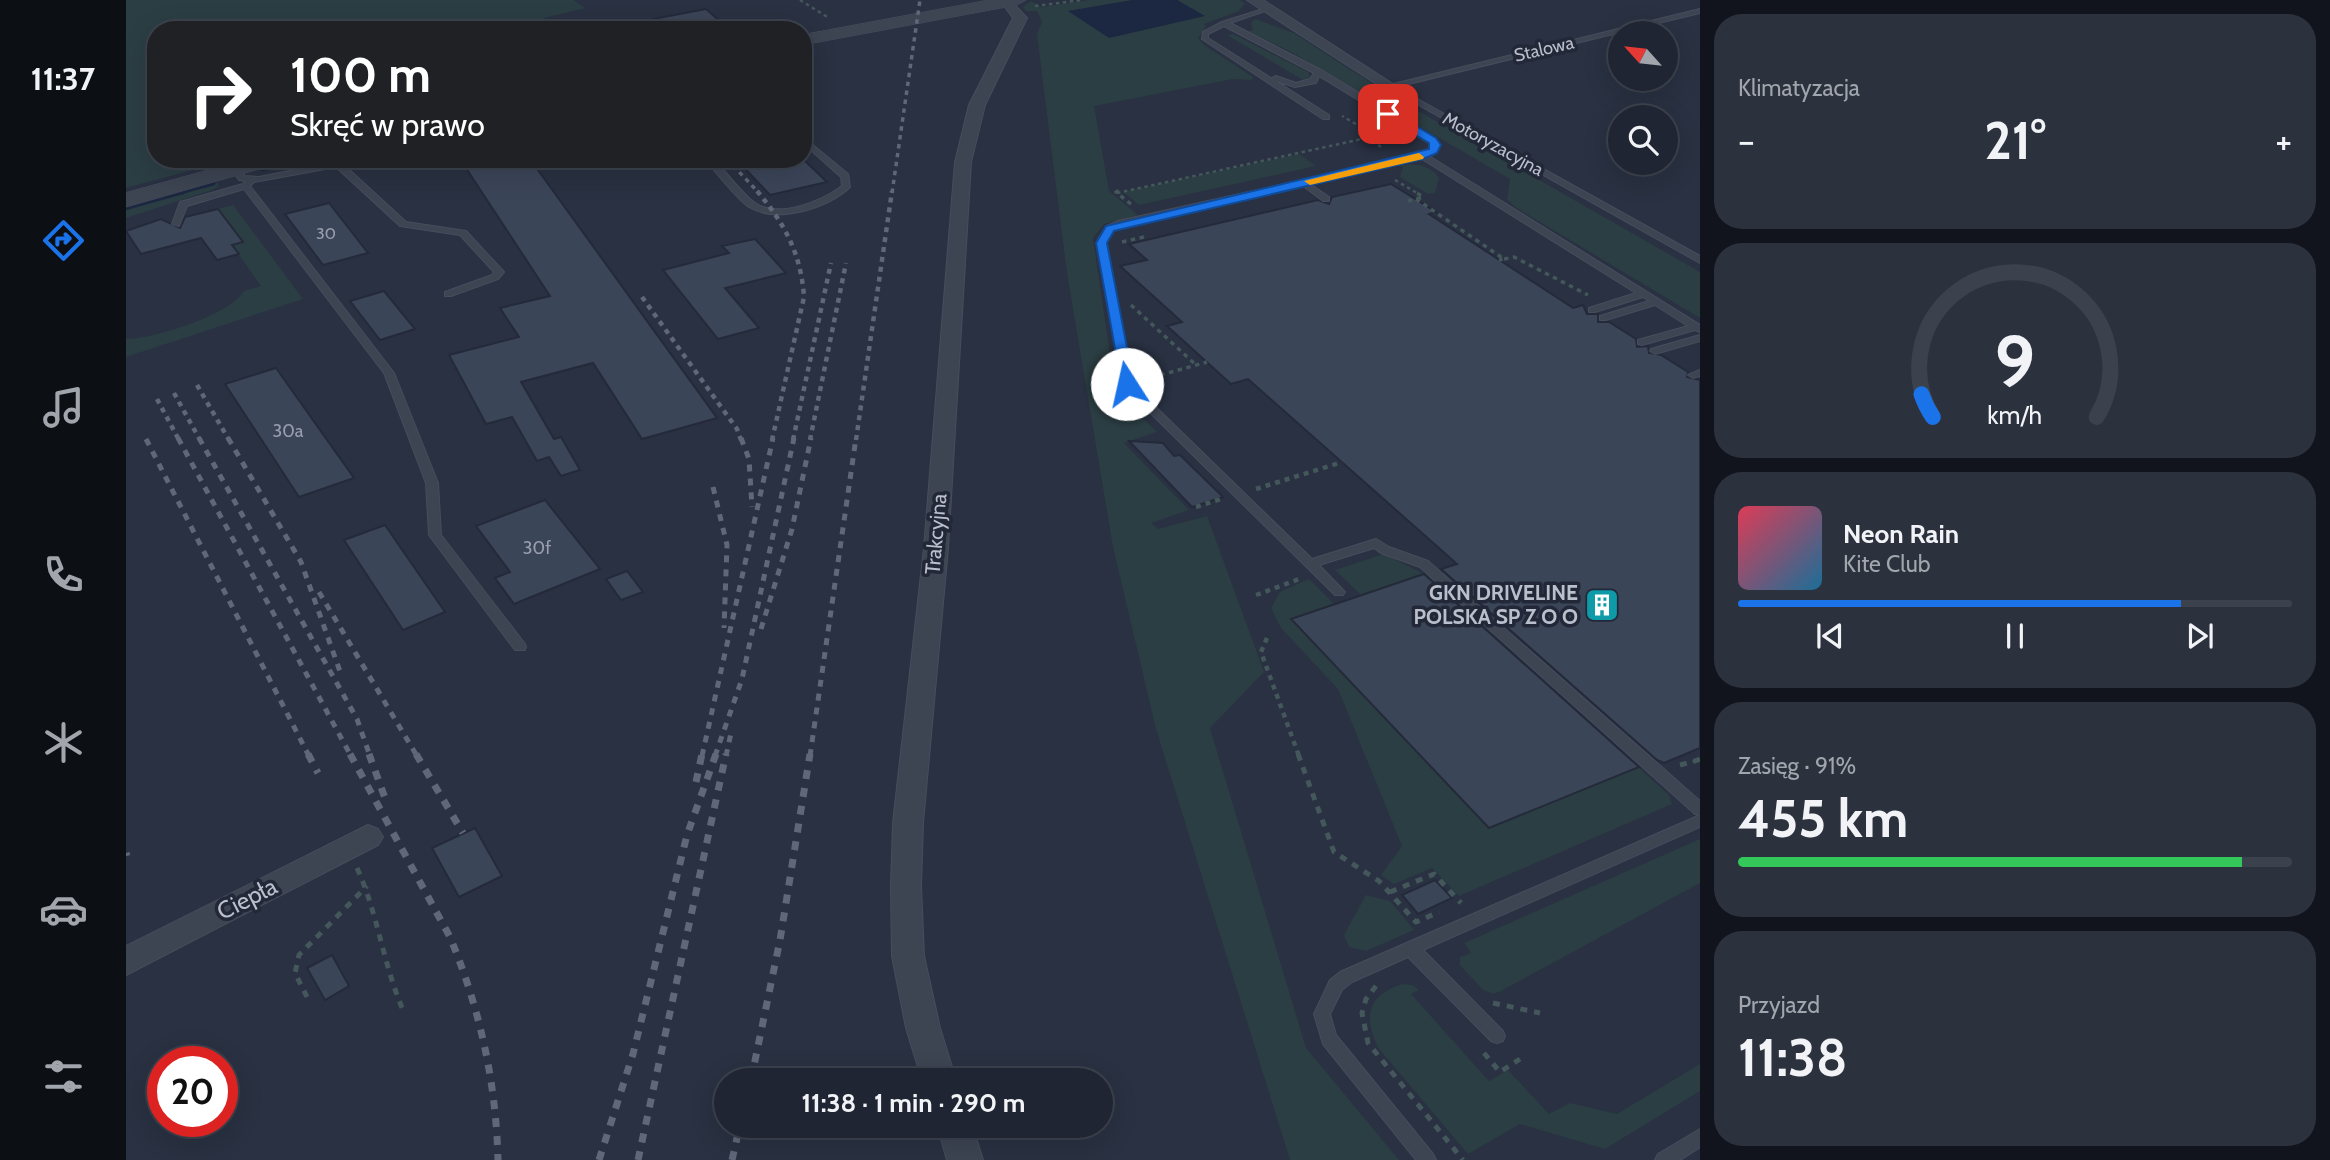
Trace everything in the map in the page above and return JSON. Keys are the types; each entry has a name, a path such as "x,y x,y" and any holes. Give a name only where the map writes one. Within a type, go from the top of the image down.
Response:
{"street":[{"name":"Motoryzacyjna","path":"1254,0 1389,86"},
{"path":"812,38 1012,4"},
{"name":"Trakcyjna","path":"935,1068 922,1028 908,956 905,886 908,823 936,548 968,127 987,75 1020,18 1012,4"},
{"path":"126,200 244,179 260,168"},
{"name":"Ciepła","path":"126,961 357,842"},
{"path":"958,1138 965,1160"}],"lane":[{"path":"1268,9 1207,31 1205,39 1326,117"},
{"name":"Stalowa","path":"1389,86 1700,11"},
{"path":"1224,23 1318,72 1436,145 1433,151 1423,156 1110,228 1102,243 1127,384 1339,592"},
{"path":"1234,60 1256,66 1290,84 1313,81 1318,72"},
{"name":"Motoryzacyjna","path":"1389,86 1700,260"},
{"path":"717,168 752,205 759,209 791,211 822,203 846,187 845,176 812,147"},
{"path":"1423,156 1698,328"},
{"path":"176,224 183,204 244,179 313,168"},
{"path":"342,168 403,224 463,233 499,272 495,277 448,294"},
{"path":"244,179 389,373 432,483 435,536 520,647"},
{"path":"1304,183 1326,199"},
{"path":"1592,310 1644,294"},
{"path":"1603,318 1656,302"},
{"path":"1642,342 1698,328"},
{"path":"1655,351 1700,338"},
{"path":"1310,564 1376,542 1385,550 1424,564 1700,810"},
{"path":"1427,1160 1329,1039 1322,1014 1336,985 1346,977 1700,821"},
{"path":"1411,949 1497,1036"},
{"path":"1664,1160 1700,1137"}],"path":[{"path":"1040,0 1048,5"},
{"path":"1012,4 1048,5 1082,0"},
{"path":"1337,113 1361,127 1366,138 1391,153"},
{"path":"1361,127 1380,122 1368,116"},
{"path":"1116,244 1165,232 1116,192 1366,138"},
{"path":"1395,180 1423,197 1408,201"},
{"path":"1416,199 1504,259 1499,260"},
{"path":"1124,299 1196,365"},
{"path":"1196,507 1342,462"},
{"path":"1267,638 1261,652 1334,852 1379,881 1416,922 1473,897"},
{"path":"1700,759 1695,761 1700,766"},
{"path":"357,842 392,989 403,1010"},
{"path":"1390,892 1434,874 1461,903"},
{"path":"307,997 295,973 299,955 367,886"},
{"path":"1383,980 1366,998 1362,1010 1360,1019 1367,1043 1463,1160"},
{"path":"1482,994 1490,1002 1540,1013"},
{"path":"1475,1044 1500,1072 1520,1059"}],"green space":[{"path":"126,0 574,0 585,8 544,18 547,21 147,21 147,168 200,168 126,188"},
{"path":"1090,0 1133,0 1069,11 1204,16 1177,0 1239,0 1245,3 1239,11 1204,24 1206,26 1198,38 1204,45 1253,77 1252,80 1233,79 1094,106 1109,191 1138,215 1104,224 1093,238 1114,382 1122,398 1157,432 1124,443 1189,510 1151,523 1158,529 1207,516 1264,672 1210,728 1306,1048 1399,1160 1290,1160 1156,729 1113,547 1067,273 1037,34 1042,22 1037,11 1026,11 1023,7 1031,1 1041,7"},
{"path":"1255,19 1294,33 1380,89 1700,272 1700,318 1515,207 1507,199 1510,179 1291,52 1248,31 1253,30 1251,23"},
{"path":"1233,34 1308,72 1310,77 1303,80 1227,35"},
{"path":"1299,154 1316,166 1139,205 1123,192"},
{"path":"1400,165 1416,165 1432,170 1439,178 1435,193 1428,194 1400,177 1403,167"},
{"path":"215,181 219,186 212,190 126,218 126,204"},
{"path":"233,205 303,299 126,357 126,339 154,335 208,317 236,300 244,291 261,286 232,245 243,241 218,209"},
{"path":"1384,554 1430,577 1557,693 1552,696 1422,575 1361,595 1335,570"},
{"path":"1309,579 1334,604 1291,619 1489,828 1632,770 1590,723 1669,795 1672,804 1459,896 1432,868 1394,884 1381,875 1402,846 1338,689 1281,628 1271,608 1280,592"},
{"path":"1700,839 1700,883 1501,991 1494,994 1483,990 1460,965 1460,957 1471,953 1464,943"},
{"path":"1366,895 1390,901 1414,930 1366,951 1349,947 1344,935"},
{"path":"1402,984 1413,985 1419,990 1411,994 1489,1081 1508,1070 1549,1114 1570,1103 1617,1114 1700,1064 1700,1091 1605,1149 1520,1124 1468,1154 1379,1049 1374,1038 1371,1009 1381,995"}],"water":[{"path":"1133,0 1177,0 1205,16 1109,38 1068,11"}],"building":[{"path":"706,9 720,21 653,21"},
{"path":"466,168 536,168 717,418 642,439 593,363 521,382 554,439 561,437 580,470 561,476 549,457 537,461 512,417 486,424 449,355 519,337 500,308 550,296"},
{"path":"744,168 812,168 827,182 770,195"},
{"name":"GKN DRIVELINE POLSKA SP Z O O","path":"1391,184 1436,212 1429,214 1573,308 1583,305 1587,314 1598,314 1598,322 1609,322 1636,339 1637,347 1648,346 1649,353 1661,355 1688,372 1687,377 1700,380 1700,748 1664,763 1657,760 1441,569 1457,564 1248,379 1231,384 1167,326 1182,322 1120,266 1147,260 1129,244 1318,200 1329,204 1332,197"},
{"path":"329,203 368,253 323,265 285,214"},
{"path":"218,209 243,242 232,245 239,254 217,260 201,238 141,254 126,231 161,219 180,228 185,217"},
{"path":"755,239 786,273 725,288 759,328 718,339 663,270 729,253 722,246"},
{"path":"384,291 415,329 380,340 350,301"},
{"path":"276,368 354,478 299,497 225,384"},
{"path":"1129,441 1163,443 1174,456 1180,455 1223,497 1192,507"},
{"path":"545,500 600,569 514,604 495,578 510,572 476,526"},
{"path":"385,525 445,612 403,630 344,540"},
{"path":"627,571 643,592 621,600 606,579"},
{"path":"1424,574 1639,767 1489,828 1291,619"},
{"path":"475,828 502,876 459,897 432,848"},
{"path":"1435,880 1452,898 1418,914 1402,895"},
{"path":"332,955 349,986 325,1000 307,968"}],"waterway":[{"path":"176,193 213,183"},
{"path":"126,207 183,191"}],"railway":[{"path":"892,193 920,0"},
{"path":"735,168 759,193"},
{"path":"757,191 776,215 790,240 799,267 804,297 772,440"},
{"path":"856,440 892,191"},
{"path":"793,440 831,263"},
{"path":"810,440 846,263"},
{"path":"642,297 737,429 741,440"},
{"path":"197,385 229,440"},
{"path":"174,393 200,440"},
{"path":"157,399 179,440"},
{"path":"178,438 351,756"},
{"path":"199,438 357,719 370,756"},
{"path":"228,438 301,562 342,677"},
{"path":"741,438 749,459 752,507"},
{"path":"702,756 773,438"},
{"path":"715,756 742,679 794,438"},
{"path":"761,629 792,529 811,438"},
{"path":"810,756 856,438"},
{"path":"146,439 309,756"},
{"path":"713,487 727,545 724,628"},
{"path":"319,592 417,756"},
{"path":"726,756 731,733"},
{"path":"308,754 318,773"},
{"path":"350,754 450,937 461,964 478,1019 490,1074 498,1160"},
{"path":"369,754 385,798"},
{"path":"416,754 463,833"},
{"path":"696,782 702,754"},
{"path":"599,1160 633,1054 687,835 716,754"},
{"path":"638,1160 726,754"},
{"path":"753,1068 780,940 810,754"},
{"path":"732,1160 737,1138"}],"slow traffic":[{"path":"1310,181 1419,157"}],"place":[{"name":"GKN DRIVELINE POLSKA SP Z O O","path":"1602,605"}],"route":[{"path":"1127,384 1102,243 1110,228 1118,224 1423,156 1433,151 1436,145 1433,141 1388,114"}]}
